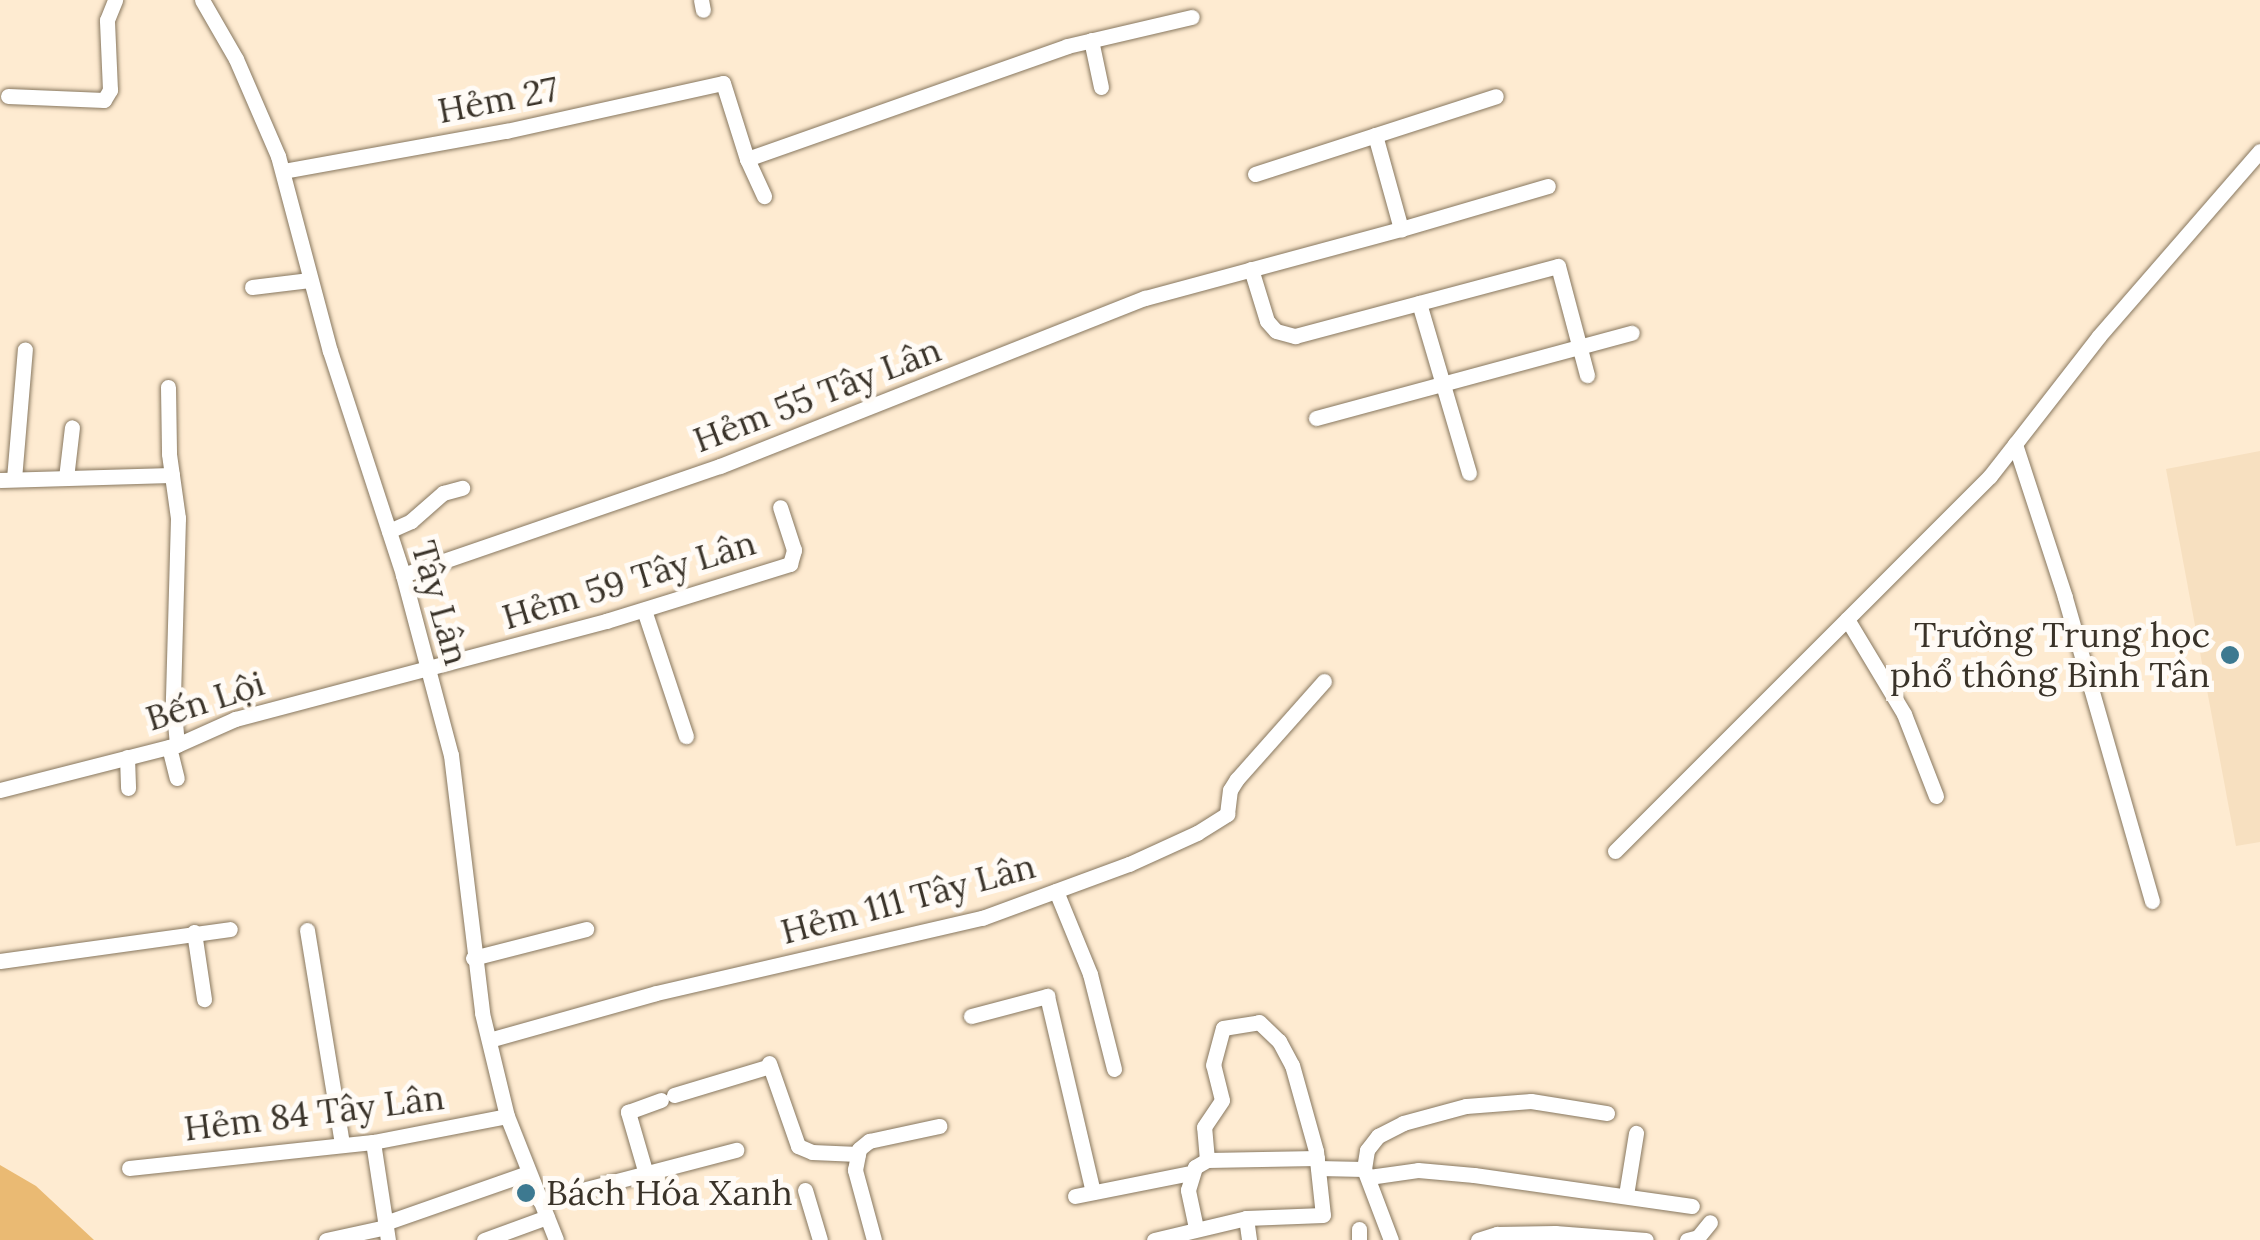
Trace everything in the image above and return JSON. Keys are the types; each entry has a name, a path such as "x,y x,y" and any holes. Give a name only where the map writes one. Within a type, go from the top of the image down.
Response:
{"street":[{"path":"8,96 104,100 110,90 108,20 115,0"},
{"name":"Tây Lân","path":"202,0 236,59 283,171 310,280 403,575 451,755 473,958 489,1040 507,1116 556,1240"},
{"path":"764,196 747,159 935,90 1091,40 1192,17"},
{"path":"1091,40 1101,88"},
{"name":"Hẻm 27","path":"283,171 506,130 722,82 747,159"},
{"path":"1254,174 1496,96"},
{"path":"1375,136 1401,229"},
{"path":"1615,851 1990,476 2098,336 2260,151"},
{"name":"Hẻm 55 Tây Lân","path":"403,575 720,466 1145,298 1548,186"},
{"path":"1252,269 1267,321 1286,336 1558,266 1587,375"},
{"path":"252,287 310,280"},
{"path":"1419,303 1469,473"},
{"path":"1316,418 1632,333"},
{"path":"26,349 7,480 172,475"},
{"path":"168,387 178,518 172,700 177,778"},
{"path":"66,478 72,427"},
{"path":"2015,444 2066,597 2152,901"},
{"path":"388,531 412,521 443,493 462,488"},
{"name":"Hẻm 59 Tây Lân","path":"429,670 644,610 790,564 794,550 780,508"},
{"path":"644,610 686,736"},
{"path":"1847,619 1904,714 1936,796"},
{"name":"Bến Lội","path":"0,790 173,746 236,719 429,670"},
{"name":"Hẻm 111 Tây Lân","path":"489,1040 656,992 982,918 1180,841 1227,814 1230,790 1237,780 1324,681"},
{"path":"127,757 128,788"},
{"path":"1056,890 1090,974 1114,1068"},
{"path":"0,961 230,929"},
{"path":"473,958 586,929"},
{"path":"306,930 342,1144"},
{"path":"194,932 204,999"},
{"path":"971,1016 1047,996 1093,1192"},
{"path":"1154,1240 1246,1218 1323,1215 1318,1163 1292,1066 1279,1041 1259,1022 1223,1028 1213,1065 1222,1100 1204,1127 1207,1160"},
{"path":"646,1174 628,1112 769,1064 798,1146 812,1152 858,1154"},
{"path":"1391,1240 1366,1173 1367,1150 1378,1136 1402,1123 1466,1106 1531,1101 1607,1113"},
{"name":"Hẻm 84 Tây Lân","path":"128,1168 372,1142 507,1116"},
{"path":"874,1240 855,1170 858,1154 870,1141 939,1126"},
{"path":"1627,1191 1636,1133"},
{"path":"372,1142 386,1230"},
{"path":"540,1201 736,1150"},
{"path":"1075,1196 1190,1173 1207,1160 1318,1163 1366,1173 1418,1170 1627,1191 1692,1206"},
{"path":"326,1240 386,1230 528,1173"},
{"path":"1190,1173 1188,1190 1196,1228"},
{"path":"805,1190 820,1240"},
{"path":"484,1240 547,1217"},
{"path":"1246,1218 1249,1240"},
{"path":"1687,1240 1698,1237 1710,1222"},
{"path":"1478,1240 1496,1234 1555,1233 1646,1240"}],"shaded area":[{"name":"Trường Trung học phổ thông Bình Tân","path":"2260,451 2260,842 2236,846 2166,469"},
{"path":"0,1165 36,1186 94,1240 0,1240"}],"place":[{"name":"Trường Trung học phổ thông Bình Tân","path":"2230,655"},
{"name":"Bách Hóa Xanh","path":"526,1193"}]}
